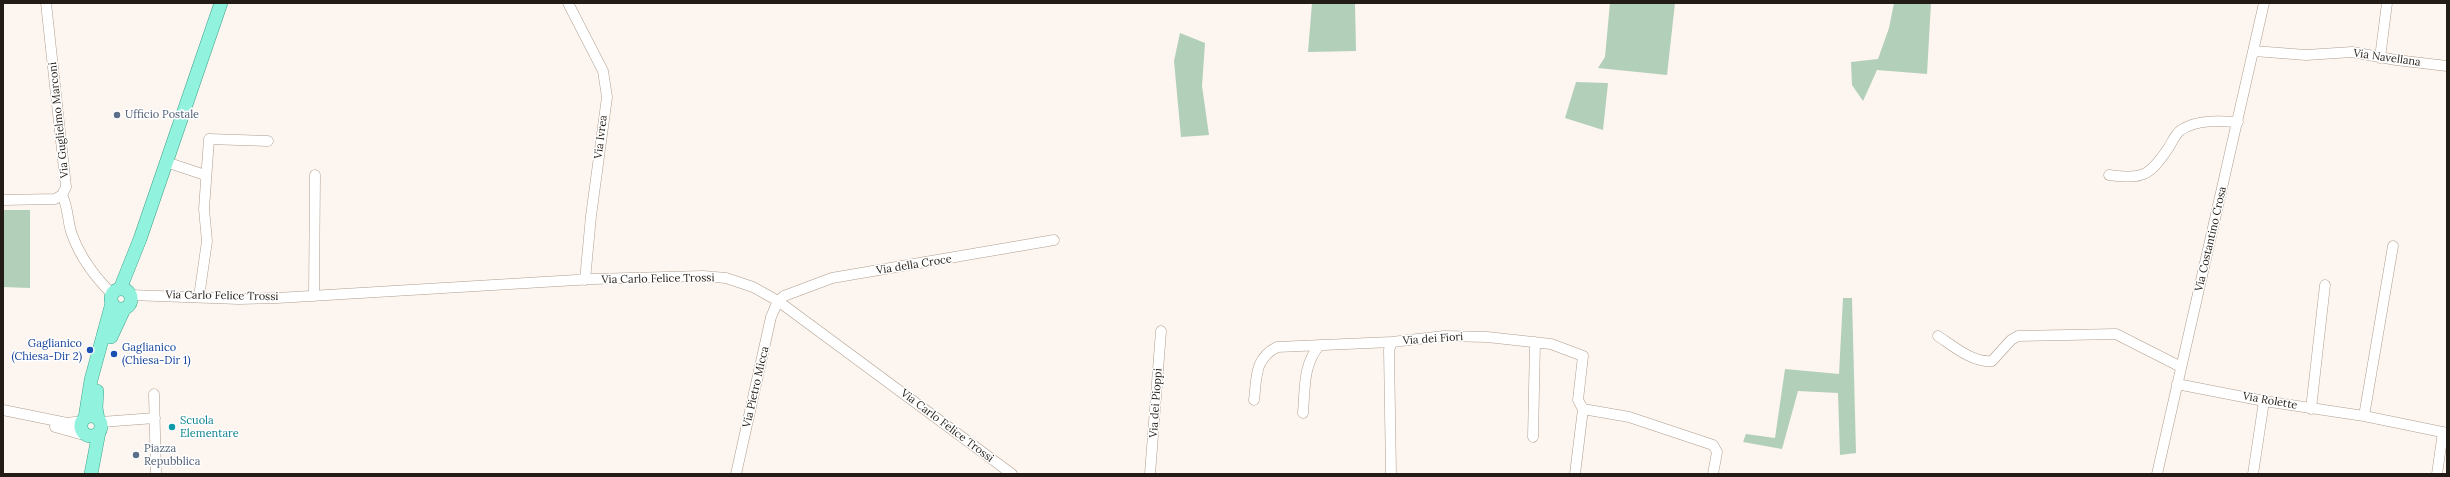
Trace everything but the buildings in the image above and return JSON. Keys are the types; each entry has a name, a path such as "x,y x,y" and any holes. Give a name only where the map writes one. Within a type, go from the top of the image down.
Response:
{"main road":[{"path":"91,472 84,426 91,378 121,297 221,3"},
{"path":"91,472 99,424 96,400 101,369 115,326 121,297"},
{"path":"84,426 91,416 99,424"},
{"path":"84,426 94,436 99,424"}],"street":[{"name":"Via Guglielmo Marconi","path":"46,3 66,187 62,195 66,203 72,237 97,280 121,297"},
{"name":"Via Ivrea","path":"568,3 603,71 607,97 591,216 585,280"},
{"name":"Via Costantino Crosa","path":"2157,474 2264,3"},
{"path":"2380,58 2387,3"},
{"name":"Via Navellana","path":"2254,52 2306,55 2352,52 2380,58 2447,66"},
{"path":"2109,175 2138,178 2147,173 2164,153 2180,130 2190,125 2213,120 2238,122"},
{"path":"199,297 207,241 204,209 205,175 209,139 268,141"},
{"path":"166,162 205,175"},
{"path":"314,296 315,175"},
{"path":"3,200 56,199 62,195"},
{"name":"Via della Croce","path":"778,301 796,291 832,278 1054,240"},
{"path":"2364,416 2393,246"},
{"name":"Via Carlo Felice Trossi","path":"121,297 199,297 239,299 585,280 703,276 726,278 753,287 778,301 1012,474"},
{"path":"2311,409 2325,286"},
{"name":"Via Pietro Micca","path":"736,474 771,317 778,301"},
{"name":"Via dei Pioppi","path":"1150,474 1161,331"},
{"path":"1938,336 1972,357 1985,362 1992,361 2011,340 2018,336 2116,334 2181,367"},
{"name":"Via dei Fiori","path":"1391,474 1389,350 1392,342 1444,336 1487,337 1551,344 1583,356 1578,400 1584,409"},
{"path":"1254,400 1259,363 1266,353 1277,348 1392,342"},
{"path":"1532,437 1535,342"},
{"path":"1303,413 1311,355 1320,345"},
{"name":"Via Rolette","path":"2177,384 2264,401 2364,416 2445,433"},
{"path":"154,394 156,474"},
{"path":"2253,474 2264,401"},
{"path":"1575,474 1584,409 1629,417 1713,444 1717,452 1713,474"},
{"path":"3,410 41,420 45,424 80,434 84,426"},
{"path":"99,424 155,418"},
{"path":"2437,474 2445,433"}],"green space":[{"path":"1312,3 1355,3 1356,51 1308,52"},
{"path":"1610,3 1675,3 1667,75 1598,68 1605,57"},
{"path":"1894,3 1931,3 1927,74 1877,70 1863,101 1852,85 1851,62 1878,59 1889,28"},
{"path":"1180,33 1205,43 1202,86 1209,135 1181,137 1174,61"},
{"path":"1576,82 1608,83 1603,130 1565,118"},
{"path":"3,210 30,210 30,288 3,287"},
{"path":"1843,298 1852,298 1856,453 1840,455 1838,393 1798,391 1782,449 1743,442 1746,434 1775,438 1785,369 1839,374"}],"place":[{"name":"Ufficio Postale","path":"117,115"},
{"name":"Gaglianico (Chiesa-Dir 2)","path":"90,350"},
{"name":"Gaglianico (Chiesa-Dir 1)","path":"114,354"},
{"name":"Scuola Elementare","path":"172,427"},
{"name":"Piazza Repubblica","path":"136,455"}]}
